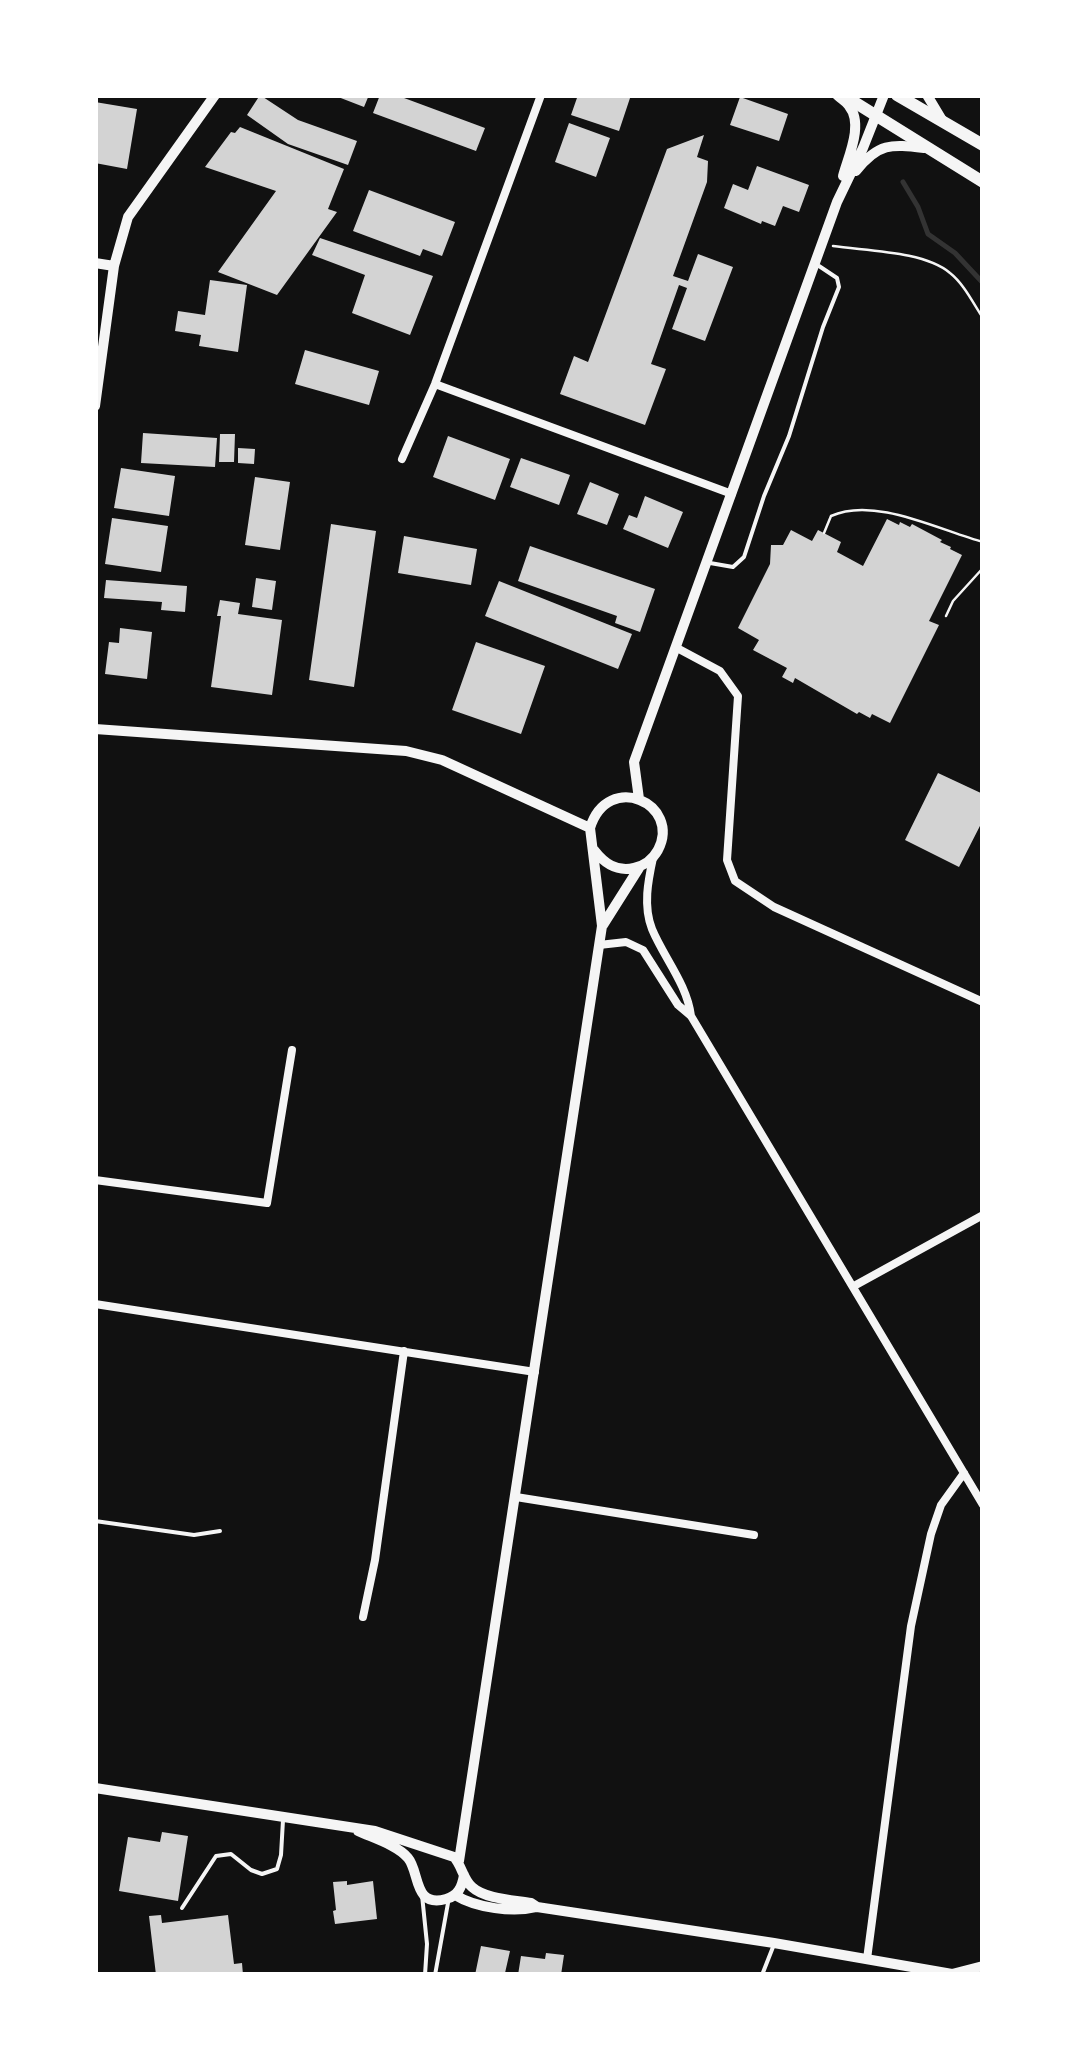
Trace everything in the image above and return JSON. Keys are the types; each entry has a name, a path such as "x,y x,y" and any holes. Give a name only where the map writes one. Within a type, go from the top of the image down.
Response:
{"main road":[{"path":"840,95 983,182"},
{"path":"897,95 983,145"}],"street":[{"path":"95,406 114,266 128,217 216,95"},
{"path":"402,459 434,384 541,95"},
{"path":"639,799 634,762 836,202 856,118 840,95"},
{"path":"836,202 884,95"},
{"path":"927,95 943,122"},
{"path":"836,202 874,151 892,144 930,148"},
{"path":"95,263 114,266"},
{"path":"434,384 732,494"},
{"path":"677,648 720,671 738,696 727,860 736,881 774,907 983,1002"},
{"path":"95,729 406,751 442,760 590,828"},
{"path":"537,1908 531,1903 472,1888 459,1861 602,926 590,828 602,806 614,799 639,799 660,818 663,832 646,888 650,925 689,1000 691,1016"},
{"path":"594,850 613,867 638,868"},
{"path":"602,926 638,868 653,858"},
{"path":"599,945 626,942 643,950 678,1004 691,1016 983,1505"},
{"path":"95,1180 267,1202 292,1050"},
{"path":"854,1286 983,1215"},
{"path":"95,1304 535,1372"},
{"path":"363,1617 375,1560 404,1352"},
{"path":"867,1959 910,1626 941,1505 964,1473"},
{"path":"516,1497 754,1535"},
{"path":"95,1788 394,1835 459,1861"},
{"path":"352,1828 410,1859 422,1893 434,1900 452,1897 508,1909 537,1908 952,1974 983,1966"},
{"path":"415,1878 424,1857 441,1852 464,1836"},
{"path":"452,1897 460,1890 464,1876"}],"lane":[{"path":"708,562 732,567 744,558 789,436 839,287 837,278 814,264"},
{"path":"95,1521 194,1535 220,1531"},
{"path":"182,1908 216,1856 231,1854 262,1874 278,1868 283,1816"},
{"path":"247,1879 252,1870"},
{"path":"422,1893 427,1944 424,1975"},
{"path":"435,1975 452,1897"},
{"path":"762,1975 774,1943"}],"path":[{"path":"822,244 933,263 950,272 983,318"},
{"path":"824,533 831,516 856,509 882,510 983,542"},
{"path":"946,616 953,601 983,568"}],"building":[{"path":"260,95 298,120 357,141 348,165 288,144 247,115"},
{"path":"333,95 369,95 364,107"},
{"path":"380,95 396,95 485,128 476,151 373,113"},
{"path":"578,95 631,95 619,131 571,115"},
{"path":"740,97 788,114 779,141 730,125"},
{"path":"95,102 137,109 127,169 95,163"},
{"path":"569,123 610,138 596,177 555,162"},
{"path":"240,127 344,169 328,209 337,212 277,295 218,272 276,191 205,167 231,132"},
{"path":"704,135 697,157 708,161 707,182 673,276 688,281 698,254 733,267 705,341 672,329 687,288 679,285 651,364 666,369 645,425 560,394 574,356 588,362 667,149"},
{"path":"757,166 809,185 799,212 783,206 775,226 724,208 733,184 748,190"},
{"path":"369,190 455,222 442,256 423,249 420,256 353,231"},
{"path":"320,238 433,276 410,335 352,313 365,275 312,255"},
{"path":"210,280 247,285 238,352 199,346 201,335 175,331 178,311 205,315"},
{"path":"305,350 379,371 369,405 295,384"},
{"path":"143,433 217,438 215,467 141,463"},
{"path":"220,434 235,434 234,462 219,462"},
{"path":"448,436 510,459 495,500 433,477"},
{"path":"238,448 255,449 254,464 238,463"},
{"path":"521,458 570,475 559,505 510,487"},
{"path":"121,468 175,476 169,516 114,508"},
{"path":"255,477 290,482 280,550 245,545"},
{"path":"590,482 619,494 607,525 577,514"},
{"path":"645,496 683,512 668,548 623,529 629,515 637,518"},
{"path":"112,518 168,526 161,572 105,564"},
{"path":"887,519 899,525 912,524 962,555 929,621 939,625 890,723 872,714 870,718 857,714 795,678 793,683 782,677 787,668 753,650 759,640 738,628 770,564 771,545 783,545 791,530 812,541 818,530 841,542 837,552 863,566"},
{"path":"331,524 376,531 354,687 309,680"},
{"path":"404,536 477,549 471,585 398,573"},
{"path":"530,546 655,589 640,632 615,623 617,616 518,581"},
{"path":"256,578 276,581 272,610 252,607"},
{"path":"106,580 187,586 185,612 161,610 162,602 104,598"},
{"path":"499,581 632,634 618,669 485,616"},
{"path":"220,600 240,603 238,614 282,620 272,695 211,687"},
{"path":"120,628 152,632 147,679 105,674 109,642 119,643"},
{"path":"476,642 545,666 521,734 452,710"},
{"path":"938,773 983,794 983,820 959,867 905,840"},
{"path":"162,1832 188,1836 178,1901 119,1891 128,1837 160,1842"},
{"path":"347,1881 347,1885 373,1881 377,1919 335,1924 333,1882"},
{"path":"161,1915 162,1923 228,1915 234,1964 242,1963 243,1975 156,1975 149,1916"},
{"path":"481,1946 510,1951 505,1973 475,1975"},
{"path":"546,1953 564,1955 561,1975 518,1975 521,1956 545,1959"}],"waterway":[{"path":"903,182 928,234 955,253 983,283"}]}
